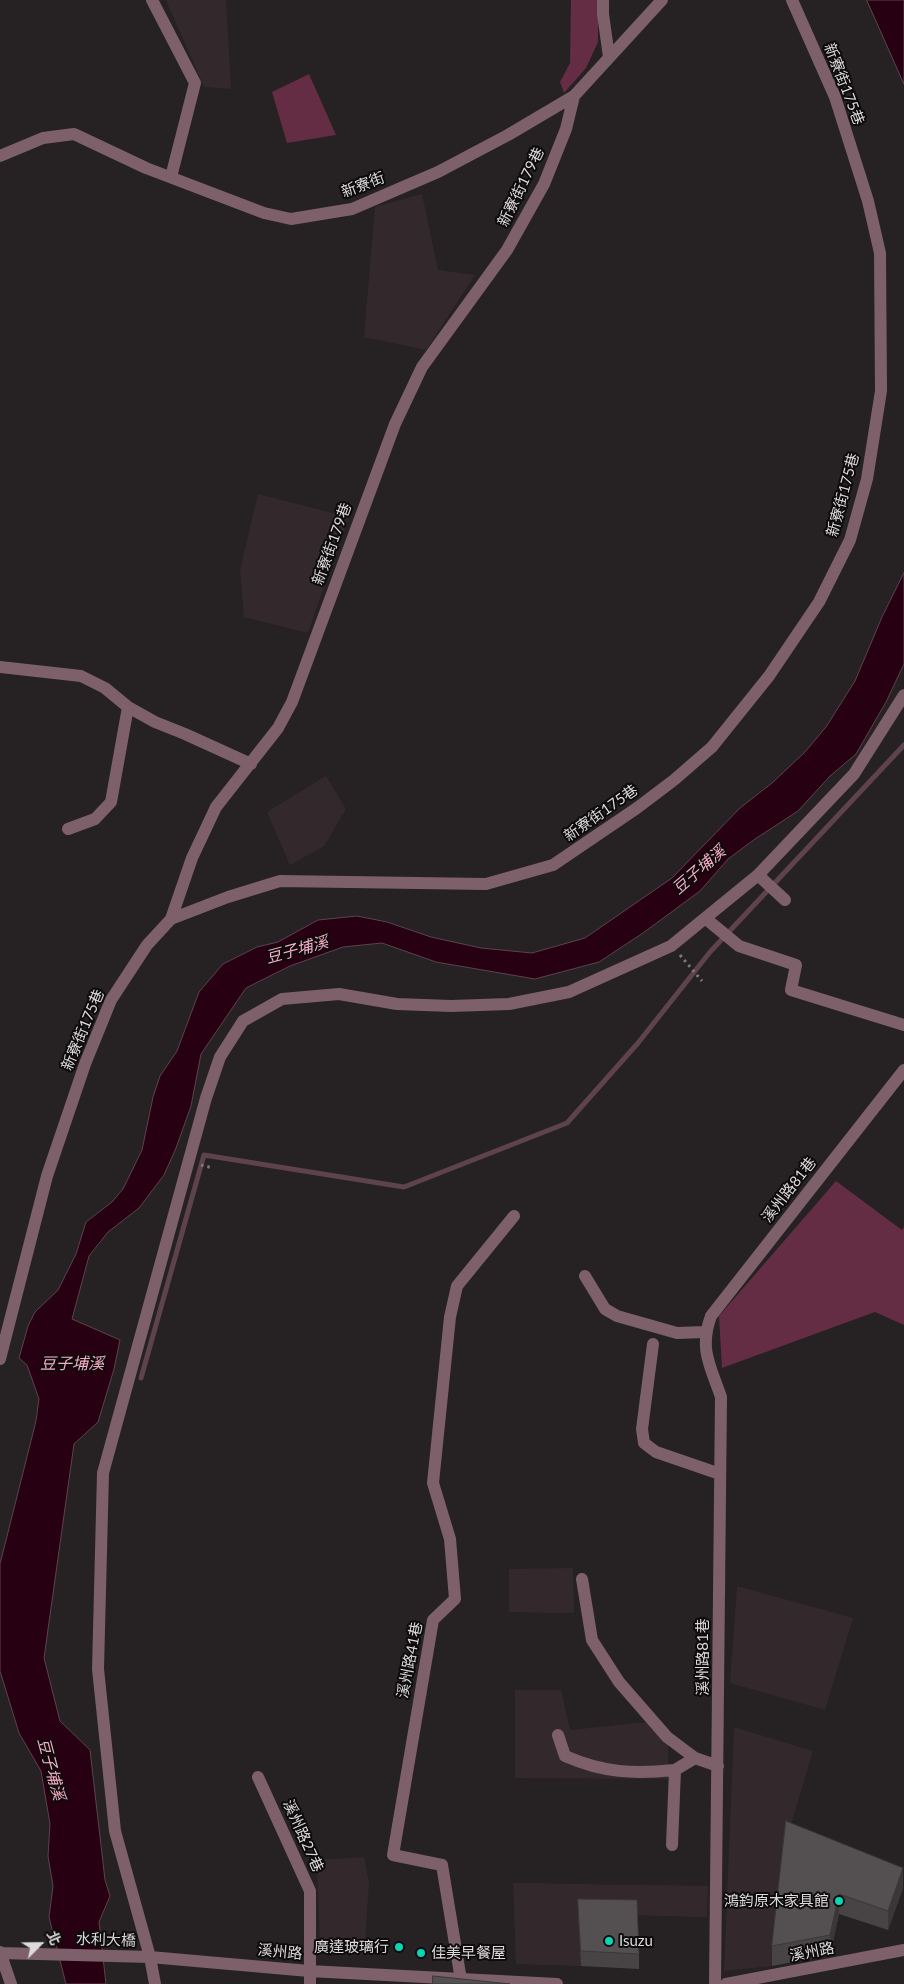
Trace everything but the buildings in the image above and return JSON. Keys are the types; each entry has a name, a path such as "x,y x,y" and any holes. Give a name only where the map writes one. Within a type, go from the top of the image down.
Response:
{"street":[{"path":"152,0 195,83 170,177"},
{"path":"603,0 608,58"},
{"name":"新寮街","path":"0,156 44,138 74,134 170,177 264,214 291,219 352,209 438,172 508,135 574,96 662,0"},
{"name":"新寮街175巷","path":"0,1359 48,1176 85,1064 111,1000 147,945 171,919 228,897 280,881 486,884 552,866 637,808 674,780 712,747 769,676 819,602 850,540 867,479 881,391 880,253 868,201 835,97 792,0"},
{"name":"新寮街179巷","path":"171,919 192,858 216,807 278,728 292,702 395,424 422,368 507,250 544,184 566,129 574,96"},
{"path":"0,666 81,676 105,688 128,707 155,722 251,764"},
{"path":"155,1984 150,1957 115,1831 98,1669 103,1473 206,1098 220,1057 243,1021 282,999 339,994 397,1004 451,1006 508,1004 569,992 671,946 705,918 771,887 854,774 904,695"},
{"path":"68,829 95,819 111,802 128,707"},
{"path":"705,918 739,946 796,965 791,990 904,1025"},
{"name":"溪州路81巷","path":"715,1984 721,1397 705,1350 705,1332 711,1316 904,1070"},
{"name":"溪州路41巷","path":"461,1980 442,1865 393,1854 433,1620 455,1599 450,1539 433,1484 450,1317 457,1286 514,1216"},
{"path":"585,1276 606,1309 617,1316 676,1333 705,1332"},
{"path":"654,1344 642,1430 644,1443 656,1452 720,1474"},
{"path":"582,1579 592,1640 618,1682 667,1737 694,1758 718,1766"},
{"path":"558,1735 565,1756 585,1764 612,1770 643,1773 675,1770 694,1758"},
{"path":"672,1845 675,1770"},
{"name":"溪州路27巷","path":"258,1777 310,1891 309,1978"},
{"name":"溪州路","path":"726,1984 761,1981 904,1950"},
{"path":"0,1953 11,1984"},
{"name":"水利大橋","path":"0,1953 150,1957"},
{"name":"溪州路","path":"150,1957 309,1978 461,1980 557,1984"}],"path":[{"path":"690,967 702,981"}],"shaded area":[{"path":"166,0 226,0 231,89 204,87"},
{"path":"571,0 598,0 598,42 586,68 564,93 560,82 570,63"},
{"path":"309,74 336,135 287,143 272,92"},
{"path":"422,194 438,270 475,275 426,350 364,337 375,207"},
{"path":"258,494 348,517 308,633 244,617 240,570"},
{"path":"326,776 346,809 324,846 290,865 267,812"},
{"path":"836,1181 902,1230 904,1227 904,1325 875,1312 722,1368 719,1316"},
{"path":"573,1568 574,1613 509,1612 509,1569"},
{"path":"737,1586 853,1618 825,1710 730,1683"},
{"path":"515,1690 561,1690 570,1730 647,1722 668,1743 668,1779 515,1778"},
{"path":"734,1727 813,1751 786,1841 772,1966 724,1971"},
{"path":"364,1857 369,1883 364,1955 320,1948 317,1860"},
{"path":"513,1883 708,1886 707,1917 578,1914 581,1966 516,1964"}],"water":[{"path":"867,0 904,0 904,84"},
{"name":"豆子埔溪","path":"904,573 904,664 886,702 856,754 830,776 798,811 728,859 700,891 643,933 599,962 535,979 436,962 382,943 343,947 290,966 246,988 201,1054 191,1106 164,1175 139,1208 108,1232 89,1256 72,1319 120,1340 114,1369 98,1422 74,1444 44,1658 60,1721 90,1750 105,1880 110,1896 99,1922 106,1984 66,1984 49,1917 53,1886 48,1856 50,1824 41,1771 19,1733 0,1671 0,1564 36,1421 39,1399 27,1365 19,1358 28,1326 35,1312 58,1290 76,1254 86,1222 112,1202 123,1189 142,1150 153,1097 160,1076 177,1051 199,992 223,964 257,947 278,942 318,920 357,916 387,922 431,937 481,948 532,953 585,938 672,878 740,808 772,783 805,752 826,727 855,681 882,617"}],"waterway":[{"path":"141,1378 204,1155 404,1187 567,1123 638,1043 710,952 904,745"}],"place":[{"name":"鴻鈞原木家具館","path":"839,1901"},
{"name":"Isuzu","path":"609,1941"},
{"name":"廣達玻璃行","path":"399,1947"},
{"name":"佳美早餐屋","path":"421,1953"}]}
